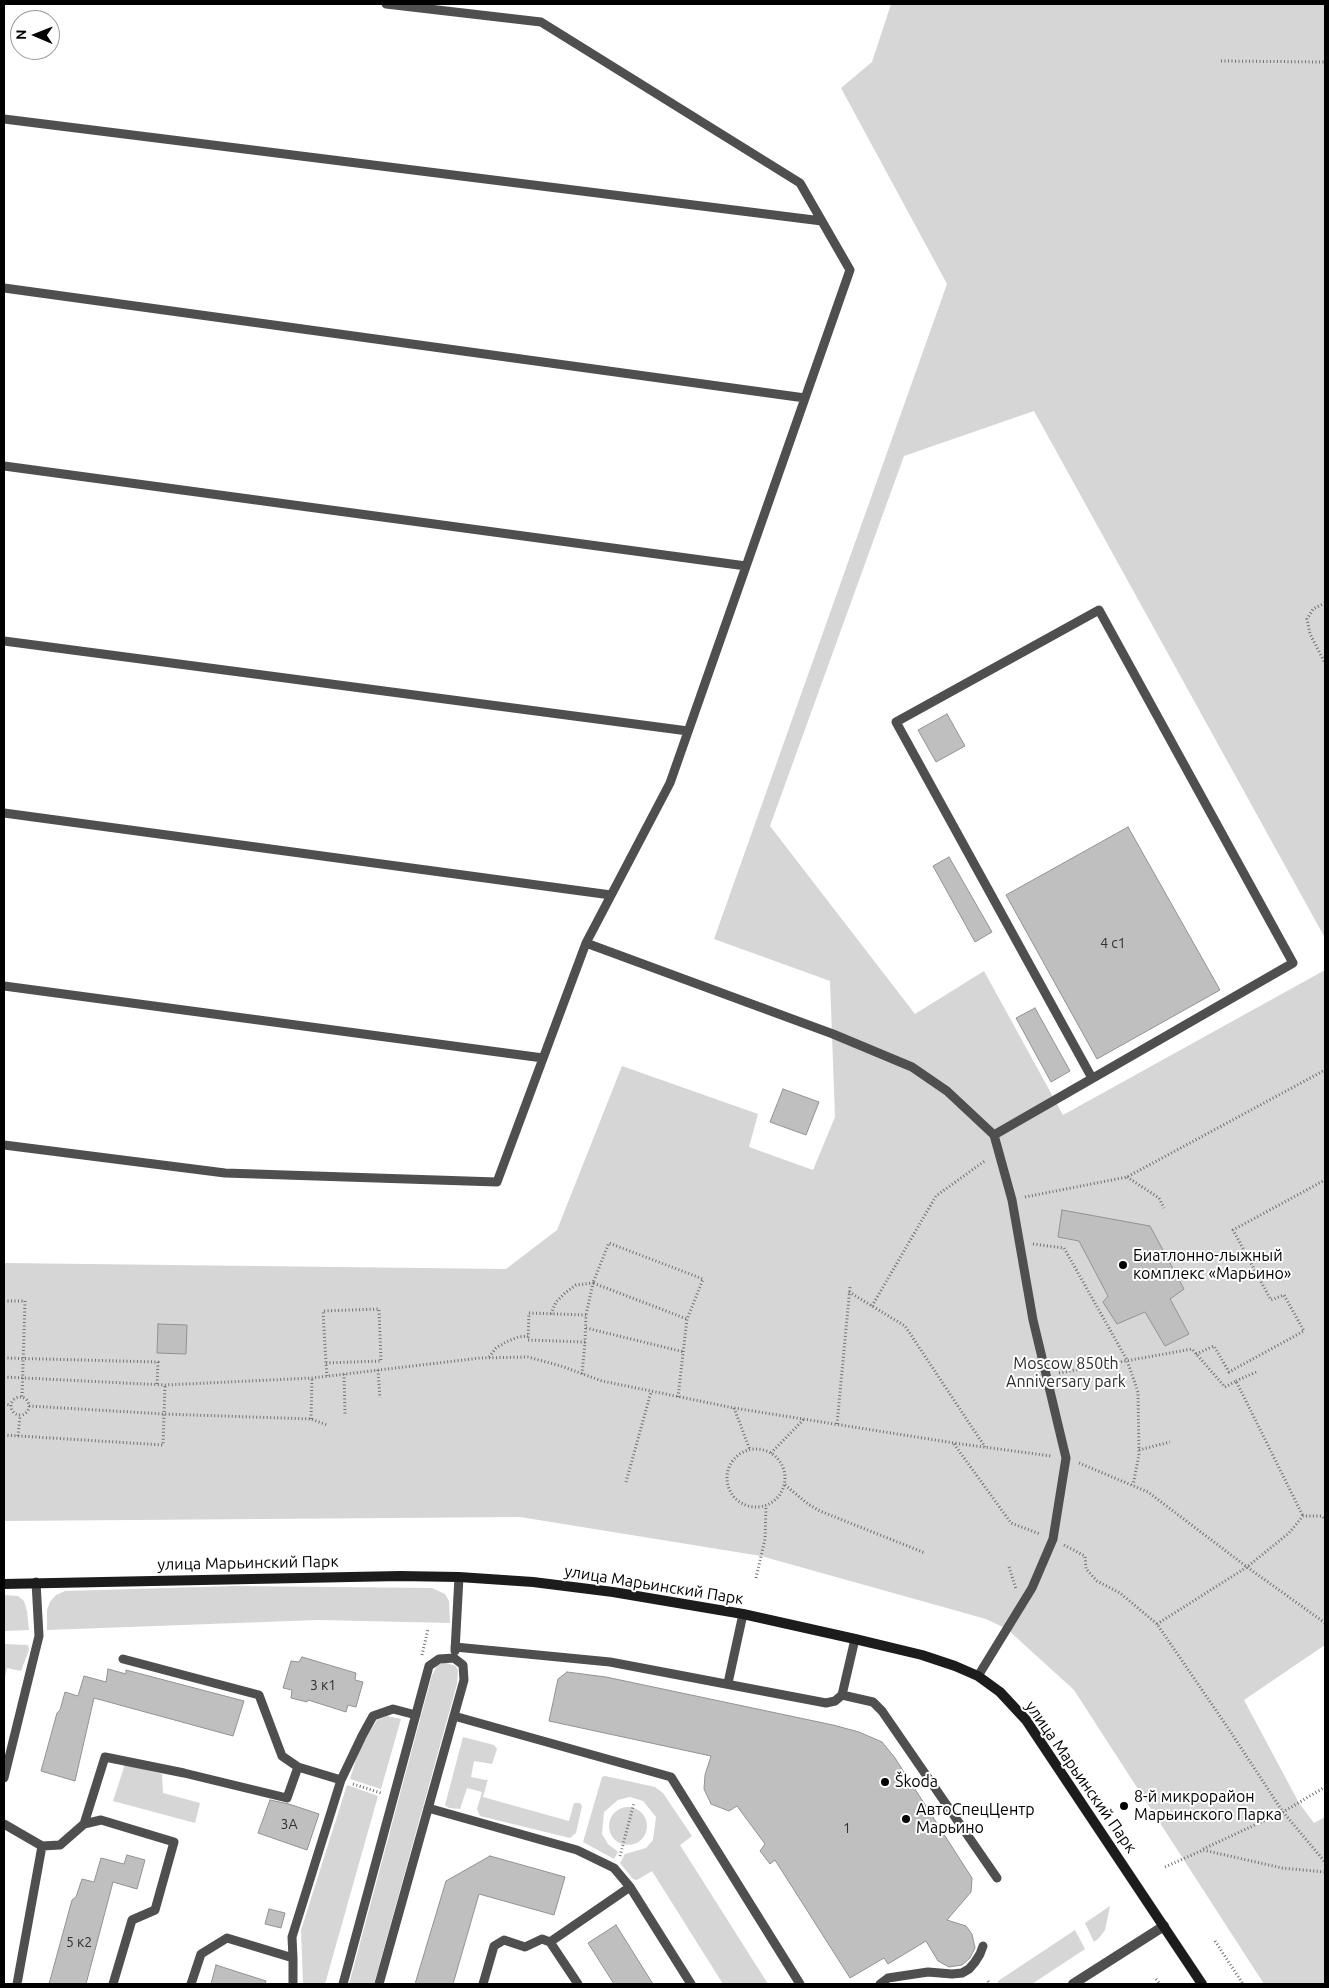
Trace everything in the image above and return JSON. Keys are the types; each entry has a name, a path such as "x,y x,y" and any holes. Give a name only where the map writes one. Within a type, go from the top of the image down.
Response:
{"main road":[{"name":"улица Марьинский Парк","path":"4,1584 361,1576 459,1577 533,1582 602,1590 743,1614 922,1655 955,1666 978,1676 1000,1692 1026,1720 1202,1984"}],"street":[{"path":"1073,1984 1164,1926"}],"lane":[{"path":"4,1145 225,1173 497,1182 586,943 670,783 850,270 800,184 541,22 386,4"},
{"path":"4,119 822,221"},
{"path":"4,288 806,398"},
{"path":"4,466 746,566"},
{"path":"994,1135 1293,963 1098,610 896,722 1092,1078"},
{"path":"4,641 688,731"},
{"path":"4,813 610,895"},
{"path":"586,943 833,1034 912,1067 947,1091 994,1135 1012,1200 1033,1320 1066,1458 1053,1539 1032,1588 978,1676"},
{"path":"4,986 543,1058"},
{"path":"454,1658 459,1577"},
{"path":"4,1778 39,1636 36,1582"},
{"path":"728,1683 743,1614"},
{"path":"455,1647 610,1662 826,1703 835,1701 842,1695 855,1639"},
{"path":"342,1984 429,1666 439,1659 454,1658 463,1665 464,1680 379,1984"},
{"path":"123,1659 259,1695 282,1756 298,1767 341,1780"},
{"path":"842,1695 873,1702 882,1711 998,1878"},
{"path":"293,1984 292,1937 341,1780 373,1716 393,1709 416,1715"},
{"path":"454,1716 670,1777 800,1984"},
{"path":"84,1824 106,1757 184,1773 287,1798 298,1767"},
{"path":"428,1808 577,1850 614,1868 630,1887 691,1984"},
{"path":"4,1824 42,1846 60,1845 84,1824 100,1820 174,1842 155,1910 132,1920 113,1984"},
{"path":"17,1984 42,1846"},
{"path":"550,1942 630,1887"},
{"path":"191,1984 201,1954 227,1938 293,1958"},
{"path":"483,1984 494,1946 504,1940 525,1947 542,1939 550,1942 578,1984"},
{"path":"880,1984 888,1978 928,1972 962,1973 975,1962 982,1946"}],"path":[{"path":"1220,61 1325,62"},
{"path":"1325,603 1312,609 1307,619 1310,634 1325,664"},
{"path":"1012,1200 1127,1177 1325,1070"},
{"path":"872,1306 936,1196 999,1151"},
{"path":"1127,1177 1159,1198 1164,1208"},
{"path":"1196,1354 1214,1346 1229,1372 1304,1331 1284,1295 1271,1300 1233,1230 1325,1180"},
{"path":"1019,1242 1064,1248 1127,1360 1138,1392 1139,1450 1133,1485"},
{"path":"582,1374 586,1315 593,1283 609,1243 703,1279 688,1319 678,1397"},
{"path":"552,1314 556,1302 565,1293 576,1285 593,1283 688,1319"},
{"path":"837,1424 850,1287"},
{"path":"849,1292 905,1326 986,1447"},
{"path":"4,1301 25,1301 22,1397"},
{"path":"327,1376 323,1311 379,1308 380,1398"},
{"path":"585,1342 528,1340 528,1336 529,1313 586,1315"},
{"path":"586,1328 684,1352"},
{"path":"488,1358 496,1348 506,1342 518,1337 528,1336"},
{"path":"1047,1376 1192,1349 1225,1387 1256,1372"},
{"path":"4,1377 165,1385 312,1378 488,1358 528,1357 602,1381 734,1408 954,1443 1066,1458 1148,1492 1325,1624"},
{"path":"4,1358 158,1362 157,1385"},
{"path":"326,1363 381,1361"},
{"path":"344,1374 345,1414"},
{"path":"311,1419 312,1378"},
{"path":"1236,1381 1303,1516"},
{"path":"4,1435 163,1445 165,1385"},
{"path":"626,1482 651,1392"},
{"path":"22,1397 27,1400 29,1406 25,1413 20,1415 14,1413 11,1405 13,1399 22,1397"},
{"path":"4,1404 11,1405"},
{"path":"29,1406 164,1414 311,1419 327,1425"},
{"path":"734,1408 750,1450"},
{"path":"18,1436 20,1415"},
{"path":"771,1453 805,1418"},
{"path":"1139,1450 1170,1442"},
{"path":"954,1443 1011,1524 1053,1539 1085,1556 1086,1569 1097,1582 1120,1594 1156,1624 1283,1812 1325,1862"},
{"path":"762,1449 771,1453 783,1466 786,1476 782,1493 776,1500 766,1506 750,1507 741,1504 729,1490 727,1472 731,1463 736,1456 750,1450 762,1449"},
{"path":"785,1485 820,1512 925,1553"},
{"path":"756,1578 765,1539 766,1506"},
{"path":"1303,1516 1322,1516 1325,1519"},
{"path":"1156,1624 1247,1567 1289,1533 1303,1516"},
{"path":"1165,1867 1283,1812 1325,1787"},
{"path":"614,1868 623,1851 634,1803"},
{"path":"1203,1850 1282,1868 1325,1872"},
{"path":"1214,1942 1243,1984"},
{"path":"1156,1979 1160,1984"}],"green space":[{"name":"Moscow 850th Anniversary park","path":"891,4 1325,4 1325,938 1034,411 904,456 770,826 915,1014 984,971 1063,1115 1325,970 1325,1645 1244,1700 1299,1803 1314,1823 1325,1817 1325,1984 1264,1984 1074,1690 1007,1629 986,1619 761,1556 520,1517 4,1521 4,1263 506,1269 557,1230 622,1066 758,1114 749,1147 813,1170 835,1117 830,981 714,939 947,284 841,88 872,62"},
{"path":"235,1586 432,1588 445,1594 449,1601 450,1623 318,1620 47,1630 47,1610 50,1602 56,1595 65,1591"},
{"path":"4,1595 18,1596 24,1601 29,1630 4,1631"},
{"path":"4,1644 28,1645 29,1650 21,1671 7,1668 4,1682"},
{"path":"443,1662 456,1666 458,1671 457,1684 374,1984 349,1984 432,1675 437,1666"},
{"path":"387,1716 401,1719 381,1789 350,1779 359,1750 377,1720"},
{"path":"463,1737 494,1745 497,1749 492,1764 474,1761 471,1777 488,1779 483,1797 569,1821 574,1803 580,1803 582,1806 576,1833 570,1838 480,1816 477,1809 482,1792 467,1788 460,1809 449,1808 445,1805"},
{"path":"125,1764 162,1774 163,1793 200,1803 195,1823 113,1801"},
{"path":"605,1776 655,1787 663,1793 692,1836 680,1845 768,1984 723,1984 652,1871 637,1880 633,1879 620,1863 625,1854 646,1848 653,1840 656,1817 643,1801 630,1797 618,1800 604,1812 602,1834 608,1844 618,1852 614,1859 583,1842 602,1777"},
{"path":"347,1785 378,1796 325,1984 303,1984 301,1930"},
{"path":"628,1807 641,1813 647,1826 641,1839 628,1845 615,1839 609,1826 615,1813"},
{"path":"1110,1906 1105,1930 1094,1942 1085,1923"},
{"path":"1075,1930 1085,1949 1032,1984 998,1984 998,1981"}],"building":[{"path":"947,714 965,746 936,762 918,730"},
{"path":"1128,827 1220,990 1097,1059 1006,895"},
{"path":"949,857 992,932 975,942 933,866"},
{"path":"1035,1008 1070,1071 1051,1082 1016,1018"},
{"path":"783,1089 819,1102 806,1135 770,1122"},
{"path":"1062,1210 1150,1226 1184,1289 1170,1299 1189,1334 1165,1346 1145,1312 1117,1324 1103,1302 1108,1296 1079,1241 1058,1237"},
{"path":"158,1324 187,1325 186,1354 157,1353"},
{"path":"302,1657 356,1673 355,1680 363,1682 356,1707 348,1705 346,1712 308,1700 307,1702 291,1698 292,1690 283,1688 291,1661 299,1662"},
{"path":"108,1669 126,1674 126,1670 244,1701 233,1736 94,1698 75,1781 41,1771 57,1713 60,1710 65,1692 78,1696 84,1676 106,1682"},
{"path":"567,1672 606,1677 833,1725 859,1732 882,1742 895,1758 972,1878 971,1892 947,1920 966,1926 972,1934 975,1948 970,1958 962,1965 949,1967 938,1961 926,1941 888,1964 884,1958 850,1978 775,1860 770,1864 760,1851 765,1844 737,1806 729,1811 711,1804 704,1789 705,1775 711,1756 549,1721 558,1679"},
{"path":"270,1800 319,1814 307,1850 258,1833"},
{"path":"127,1855 145,1860 137,1889 113,1882 86,1984 49,1984 72,1900 76,1897 82,1879 94,1882 101,1858 124,1864"},
{"path":"490,1856 565,1877 554,1915 479,1894 453,1984 415,1984 446,1881"},
{"path":"269,1909 285,1913 281,1928 265,1924"},
{"path":"616,1925 653,1984 614,1984 588,1943"},
{"path":"216,1965 266,1981 265,1984 211,1984"}],"place":[{"name":"Биатлонно-лыжный комплекс «Марьино»","path":"1123,1265"},
{"name":"Škoda","path":"885,1782"},
{"name":"8-й микрорайон Марьинского Парка","path":"1124,1806"},
{"name":"АвтоСпецЦентр Марьино","path":"906,1819"}]}
